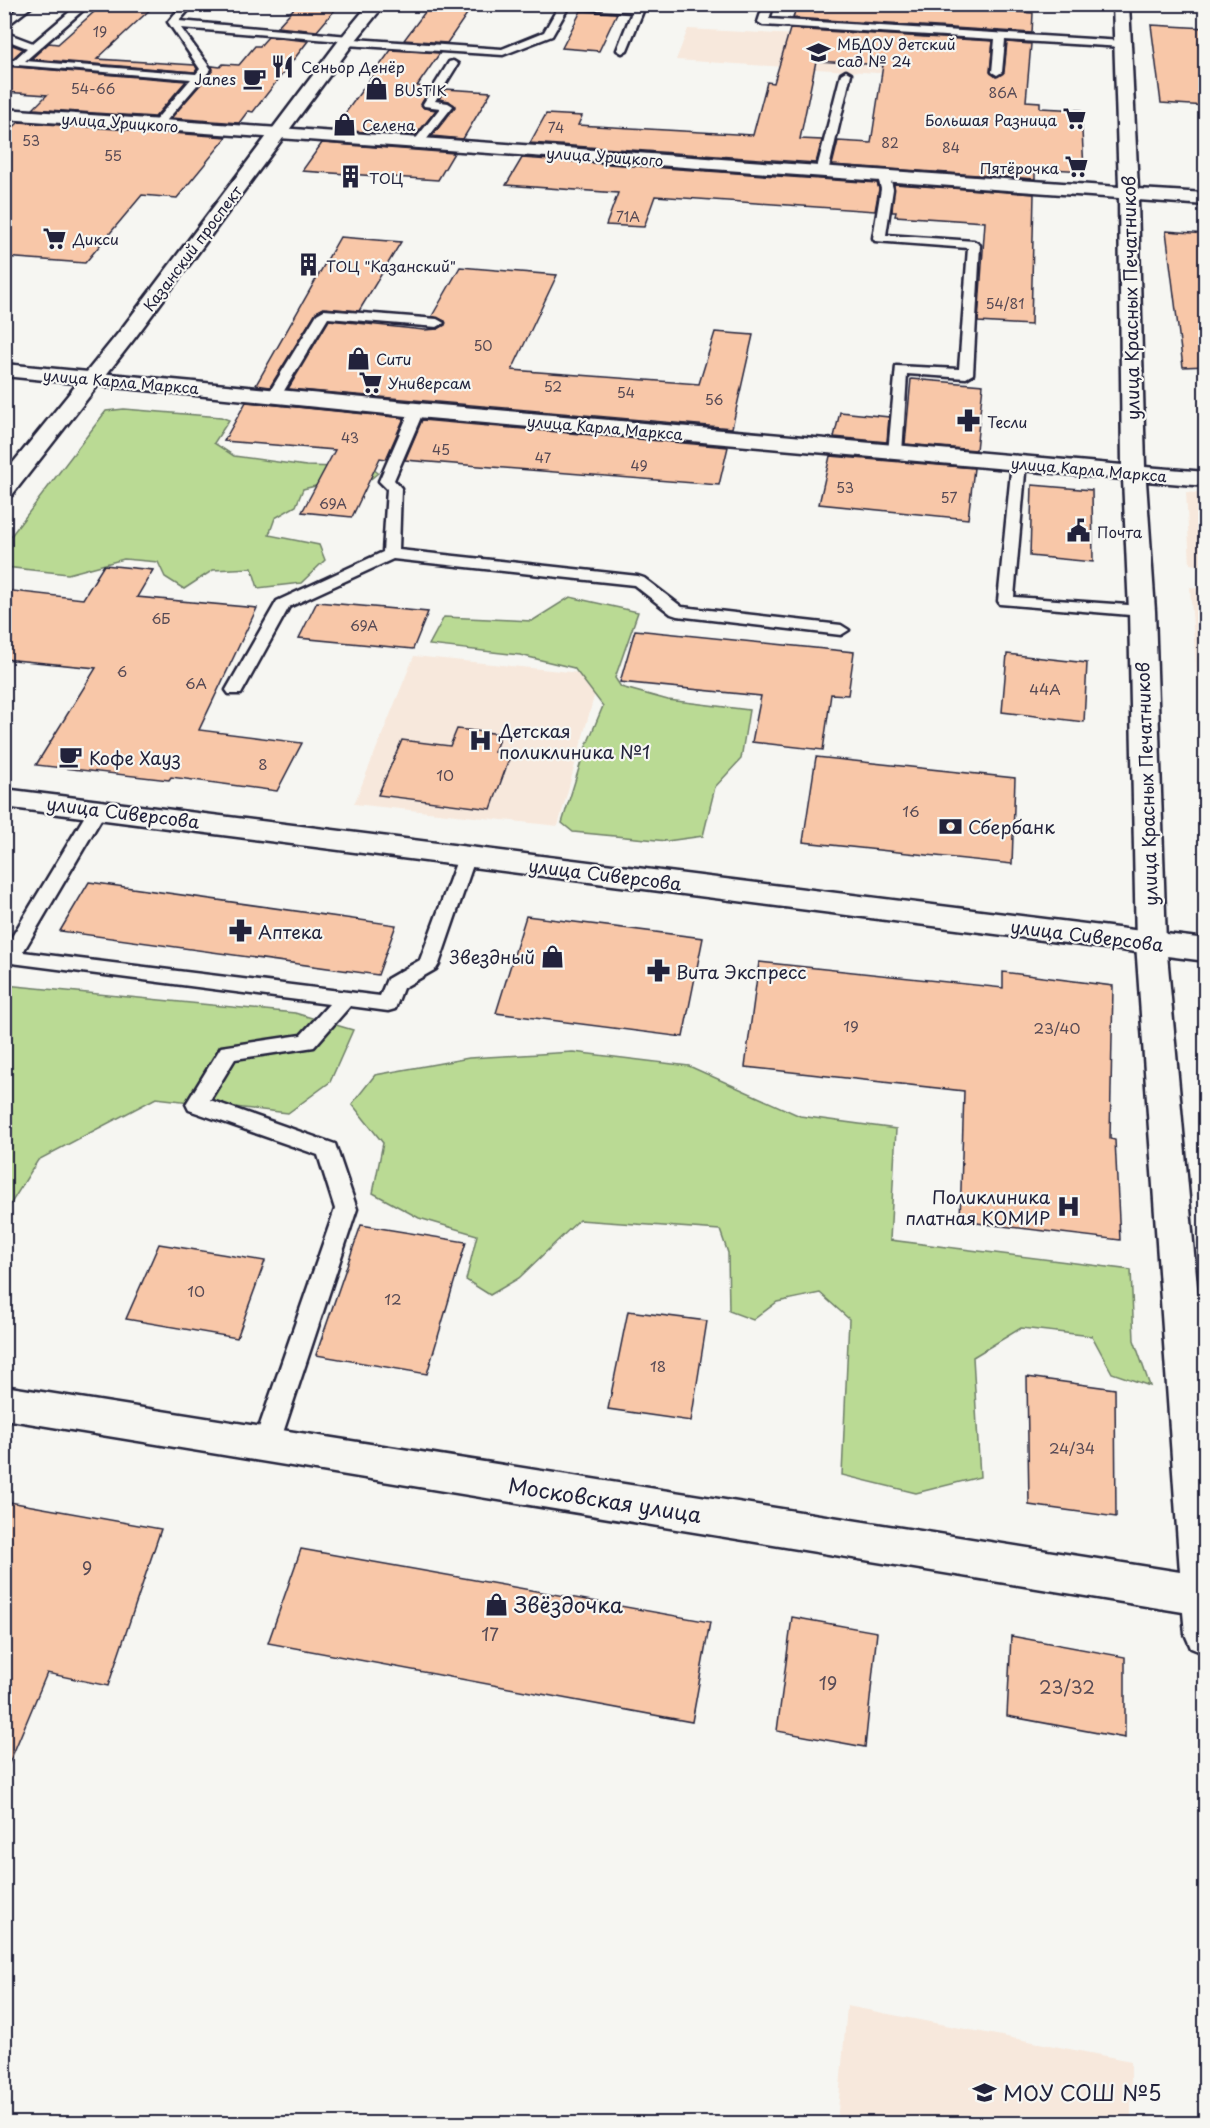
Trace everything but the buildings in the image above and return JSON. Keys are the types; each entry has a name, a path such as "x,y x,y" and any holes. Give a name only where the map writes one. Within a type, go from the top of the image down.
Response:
{"street":[{"name":"Казанский проспект","path":"4,490 94,379 348,40 378,4"},
{"name":"улица Красных Печатников","path":"1121,4 1127,112 1126,193 1134,472 1142,611 1151,943 1205,1608"},
{"name":"улица Урицкого","path":"4,114 1206,198"},
{"name":"улица Карла Маркса","path":"4,370 417,410 1206,479"},
{"name":"улица Сиверсова","path":"4,798 1206,950"},
{"name":"Московская улица","path":"4,1402 266,1445 1205,1608"}],"lane":[{"path":"4,25 30,4"},
{"path":"10,62 34,47 85,4"},
{"path":"174,24 189,4"},
{"path":"769,4 763,22 1123,44"},
{"path":"174,24 503,52 548,34 565,5 639,7 622,50"},
{"path":"157,125 206,69 186,45 174,24"},
{"path":"4,34 34,47"},
{"path":"997,72 1000,36"},
{"path":"10,62 200,77"},
{"path":"417,143 448,106 428,104 453,64"},
{"path":"822,172 846,74"},
{"path":"884,177 887,189 879,238 974,245 966,374 901,369 896,453"},
{"path":"274,396 324,314 437,323"},
{"path":"391,554 394,488 386,481 417,410"},
{"path":"1019,462 1006,601 1142,611"},
{"path":"235,690 283,604 391,554 638,581 677,611 841,630"},
{"path":"98,809 10,957 388,1004 394,984 429,964 467,856"},
{"path":"266,1445 346,1209 327,1150 197,1104 228,1052 307,1042 346,998"}],"shaded area":[{"name":"МБДОУ детский сад № 24","path":"688,29 960,44 955,78 676,60"},
{"path":"1186,492 1205,494 1205,566 1190,564"},
{"path":"1190,587 1205,589 1205,772 1199,704"},
{"name":"Детская поликлиника №1","path":"414,656 600,675 558,826 354,804"},
{"name":"МОУ СОШ №5","path":"847,2006 1131,2061 1131,2123 837,2123"}],"green space":[{"path":"124,409 221,417 229,420 214,443 234,456 306,466 372,468 378,473 361,487 328,483 303,489 296,506 275,518 269,535 319,545 325,560 301,583 258,588 252,568 213,570 184,589 165,577 158,562 124,559 68,574 5,567 4,545 106,411"},
{"path":"570,597 638,612 615,678 621,687 668,700 749,710 741,759 715,787 703,836 667,841 573,832 562,823 585,749 603,706 574,668 520,655 429,645 444,617 532,621"},
{"path":"5,985 295,1013 353,1030 330,1082 288,1113 156,1098 38,1160 5,1213"},
{"path":"573,1052 689,1066 800,1116 896,1129 890,1240 1131,1270 1134,1340 1150,1386 1112,1373 1092,1336 1021,1328 973,1357 980,1477 916,1493 842,1475 849,1319 820,1293 777,1302 753,1320 729,1311 728,1253 720,1230 579,1220 519,1278 490,1295 466,1280 477,1235 419,1218 373,1193 383,1143 352,1104 375,1075 469,1058"}],"place":[{"name":"МБДОУ детский сад № 24","path":"819,52"},
{"name":"Сеньор Денёр","path":"283,66"},
{"name":"Janes","path":"254,78"},
{"name":"BUsTIK","path":"376,89"},
{"name":"Большая Разница","path":"1075,119"},
{"name":"Селена","path":"344,124"},
{"name":"Пятёрочка","path":"1077,167"},
{"name":"ТОЦ","path":"351,177"},
{"name":"Дикси","path":"55,238"},
{"name":"ТОЦ \"Казанский\"","path":"308,265"},
{"name":"Сити","path":"358,358"},
{"name":"Универсам","path":"370,382"},
{"name":"Тесли","path":"969,421"},
{"name":"Почта","path":"1079,531"},
{"name":"Детская поликлиника №1","path":"481,740"},
{"name":"Кофе Хауз","path":"71,757"},
{"name":"Сбербанк","path":"950,826"},
{"name":"Аптека","path":"240,931"},
{"name":"Звездный","path":"553,956"},
{"name":"Вита Экспресс","path":"658,971"},
{"name":"Поликлиника платная КОМИР","path":"1068,1206"},
{"name":"Звёздочка","path":"496,1604"},
{"name":"МОУ СОШ №5","path":"985,2092"}]}
